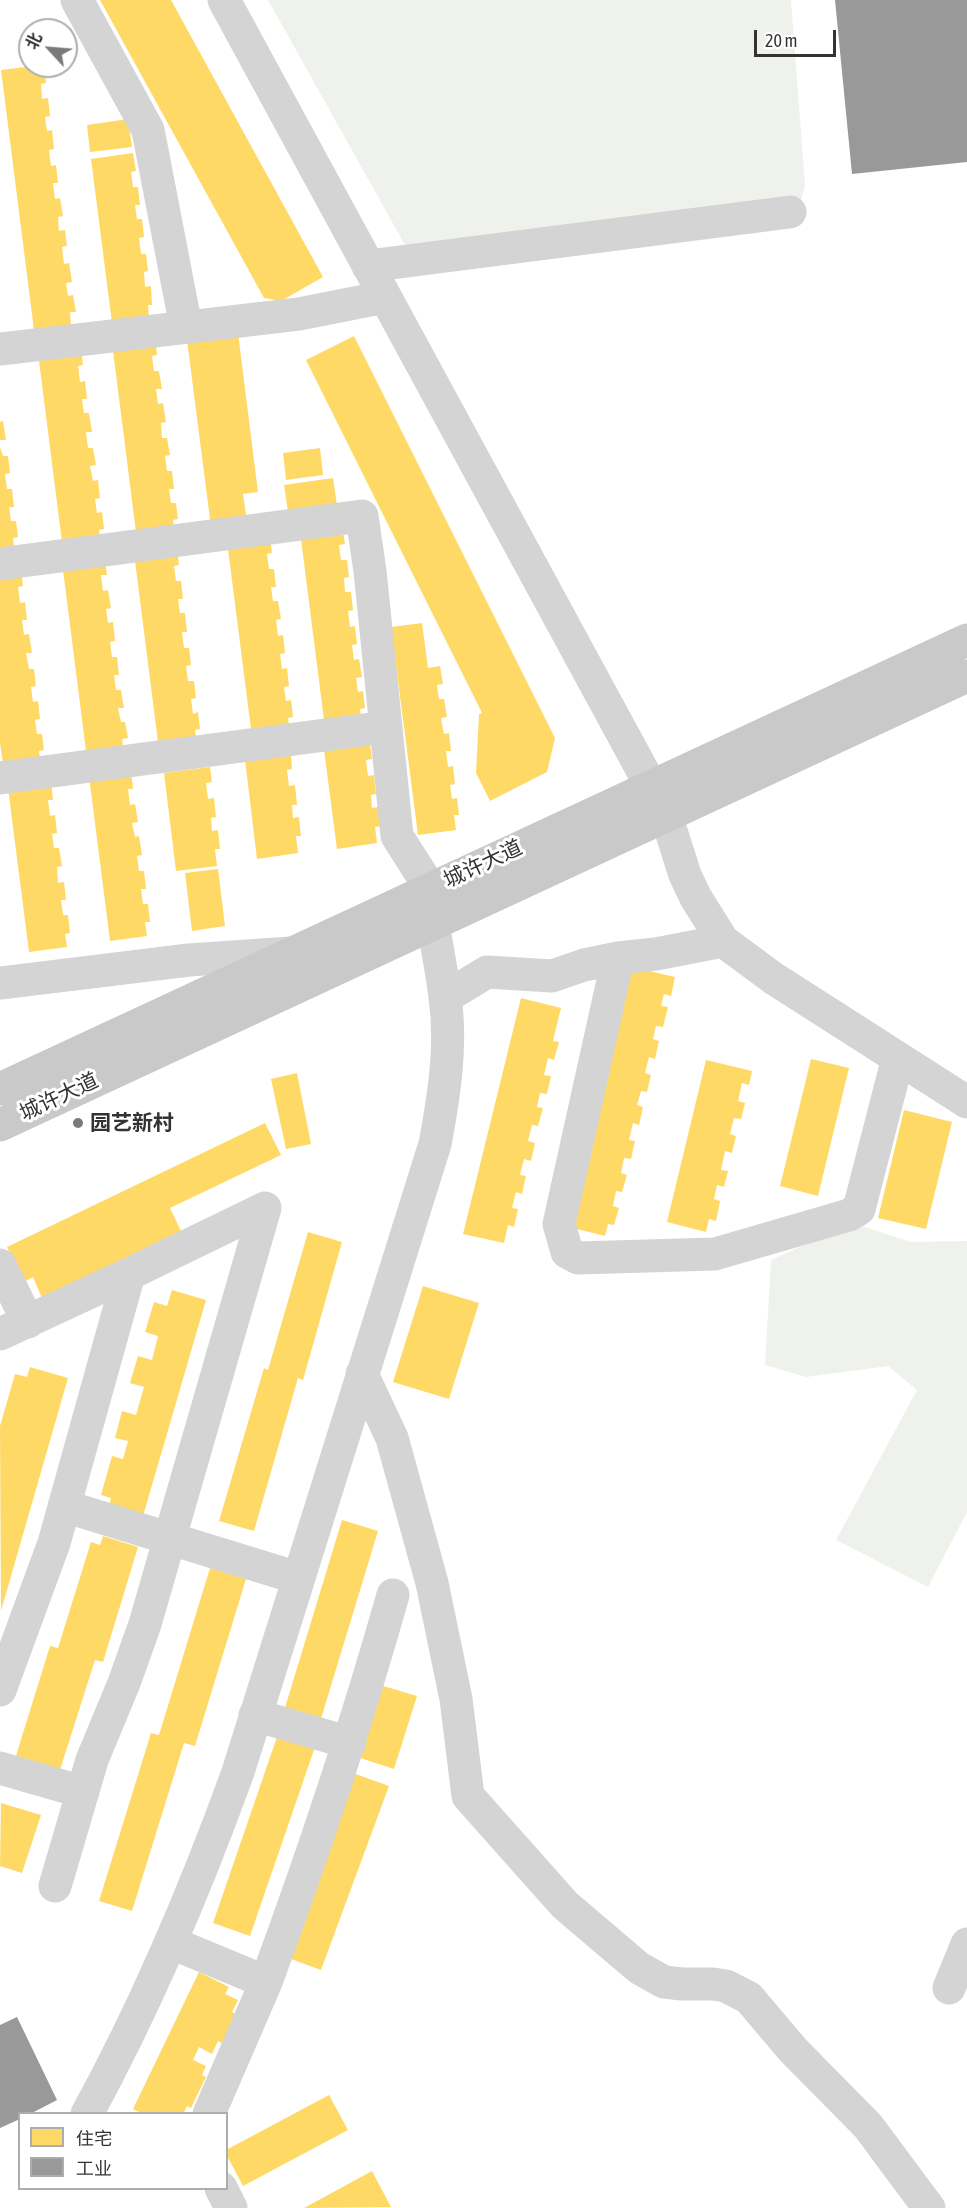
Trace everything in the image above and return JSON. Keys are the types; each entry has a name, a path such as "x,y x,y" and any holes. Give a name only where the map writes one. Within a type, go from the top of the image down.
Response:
{"main road":[{"name":"城许大道","path":"0,1089 967,640"},
{"name":"城许大道","path":"0,1125 967,676"}],"street":[{"path":"77,0 148,130 186,327"},
{"path":"224,0 651,786"},
{"path":"368,266 790,212"},
{"path":"0,349 298,314 386,297"},
{"path":"0,564 362,516 370,571 397,836 430,888"},
{"path":"0,778 386,727"},
{"path":"666,815 685,875 696,898 723,941 773,978 967,1102"},
{"path":"88,2112 117,2059 172,1943 211,1847 255,1715 435,1144 443,1101 447,1058 446,997 433,923"},
{"path":"446,997 487,972 552,976 585,965 618,958 656,954 723,941"},
{"path":"0,983 189,960 291,953"},
{"path":"618,958 559,1224 567,1252 578,1258 715,1254 849,1215 859,1209 898,1058"},
{"path":"0,1265 14,1328 265,1208 138,1644 92,1760 56,1886"},
{"path":"0,1690 54,1543 129,1274"},
{"path":"363,1374 392,1438 432,1583 456,1699 468,1796 565,1905 639,1968 664,1982 726,1986 749,1998 793,2050 868,2127 929,2208"},
{"path":"64,1506 298,1578"},
{"path":"210,2112 266,1982 306,1875 350,1743 393,1595"},
{"path":"255,1715 350,1743"},
{"path":"0,1768 83,1792"},
{"path":"172,1943 266,1982"},
{"path":"949,1988 967,1944"},
{"path":"222,2190 231,2208"}],"shaded area":[{"path":"268,0 791,0 805,185 801,201 410,254"},
{"path":"853,1223 911,1242 967,1241 967,1512 928,1587 836,1540 917,1390 888,1366 806,1377 765,1365 771,1260"}],"building: 住宅":[{"path":"100,0 171,0 323,277 281,301 264,298"},
{"path":"18,68 18,78 45,78 46,83 41,84 42,99 48,98 50,116 45,117 47,131 52,130 54,149 49,150 51,166 56,165 58,183 53,183 55,199 60,198 63,216 58,217 59,231 65,230 67,246 62,247 64,264 69,263 72,282 66,283 68,296 73,295 76,312 70,312 71,325 34,330 1,70"},
{"path":"128,119 132,147 90,152 87,125"},
{"path":"133,153 136,171 131,172 133,187 138,187 140,205 135,205 137,219 142,219 144,237 139,238 141,254 146,254 148,271 144,272 145,287 151,286 152,305 148,305 149,318 112,323 91,159"},
{"path":"238,333 258,492 243,494 247,522 211,527 187,340"},
{"path":"354,336 555,738 547,772 490,801 476,773 479,714 482,713 306,360"},
{"path":"155,337 157,355 152,356 154,371 159,371 162,389 156,389 158,404 163,403 166,422 161,423 162,438 167,438 170,455 165,456 167,471 172,471 174,489 169,489 171,503 176,503 178,519 173,520 175,535 137,540 112,343"},
{"path":"81,347 83,365 78,366 80,382 85,381 87,399 82,399 84,413 89,413 92,432 86,432 88,448 93,448 96,465 90,466 93,481 98,480 100,498 95,499 97,513 102,512 104,529 99,530 101,544 63,550 38,353"},
{"path":"3,421 6,440 0,440 0,422"},
{"path":"0,447 3,456 8,456 10,473 5,474 7,489 12,489 14,507 9,507 11,521 16,521 18,537 13,538 15,553 0,555"},
{"path":"320,448 323,475 286,480 283,453"},
{"path":"333,478 338,512 289,519 284,485"},
{"path":"342,526 345,544 339,545 341,560 347,560 349,577 344,578 345,592 351,592 353,610 348,611 350,627 355,626 357,644 352,645 354,660 359,659 362,677 356,678 358,692 363,691 365,708 360,709 362,723 325,728 300,531"},
{"path":"270,535 272,553 267,554 269,569 274,569 276,587 271,587 273,601 278,601 281,619 276,620 278,636 283,635 285,653 280,654 282,669 287,668 289,686 284,687 286,701 291,700 293,717 288,718 290,732 252,737 227,541"},
{"path":"177,547 179,565 174,566 176,581 181,581 183,599 178,599 180,613 185,613 187,632 182,632 184,648 189,648 191,665 186,666 188,681 194,681 196,698 191,699 193,714 198,712 200,729 195,730 197,745 159,750 134,553"},
{"path":"104,556 107,575 101,575 103,591 108,590 111,608 106,609 108,623 113,622 115,641 110,642 112,657 117,657 119,675 114,675 116,690 121,690 124,708 118,708 121,722 125,722 128,738 122,739 124,754 87,759 62,562"},
{"path":"21,568 23,586 18,587 20,603 25,602 27,620 22,620 24,635 29,634 32,653 26,653 29,669 34,669 36,686 31,687 33,702 38,701 40,719 35,720 37,734 42,734 44,750 39,751 41,766 4,771 0,743 0,571"},
{"path":"422,623 428,668 440,666 443,684 437,685 439,699 444,699 447,717 441,718 444,734 449,733 451,751 446,751 448,767 453,766 455,784 450,785 452,799 457,798 459,815 454,815 456,830 418,835 391,627"},
{"path":"370,744 372,759 366,760 368,776 374,775 376,794 371,795 372,808 378,807 381,826 375,827 377,843 337,849 324,750"},
{"path":"291,754 292,769 287,770 289,786 295,785 297,805 292,805 293,818 299,817 301,836 296,836 298,853 257,859 245,760"},
{"path":"210,767 212,782 206,783 208,799 214,798 216,817 211,818 212,831 218,830 220,849 215,849 217,866 176,871 164,773"},
{"path":"131,771 133,789 128,789 130,805 135,804 138,822 132,823 135,837 139,836 142,855 137,856 139,871 144,871 146,889 141,889 143,904 148,904 150,922 145,922 147,936 110,941 89,776"},
{"path":"51,782 53,800 48,800 50,816 55,815 57,833 52,834 54,848 59,848 62,866 57,867 58,883 64,882 66,900 61,900 63,915 68,915 70,933 65,934 67,947 29,952 8,788"},
{"path":"218,869 225,926 192,931 185,873"},
{"path":"628,966 675,977 671,996 664,994 661,1006 668,1007 663,1027 656,1026 653,1039 659,1041 655,1059 649,1057 645,1073 651,1075 647,1092 641,1091 637,1105 643,1107 639,1125 633,1123 629,1140 635,1141 631,1159 624,1158 621,1173 627,1175 622,1192 616,1191 613,1206 619,1208 614,1225 608,1224 605,1236 565,1226"},
{"path":"521,998 561,1008 553,1041 559,1042 554,1060 548,1058 544,1075 551,1076 547,1094 540,1093 537,1107 543,1108 538,1126 532,1125 528,1141 535,1143 531,1161 524,1159 520,1175 526,1176 522,1194 516,1192 512,1208 518,1209 514,1227 508,1225 504,1243 463,1234"},
{"path":"811,1059 849,1068 818,1196 780,1186"},
{"path":"706,1060 752,1071 749,1085 742,1083 738,1101 745,1103 741,1119 734,1118 730,1134 736,1136 732,1153 725,1151 721,1170 728,1171 724,1187 717,1185 714,1199 720,1201 716,1221 709,1219 706,1232 667,1222"},
{"path":"297,1073 311,1144 286,1149 271,1079"},
{"path":"904,1110 952,1122 926,1229 878,1218"},
{"path":"265,1123 281,1155 170,1208 181,1231 42,1298 33,1277 24,1282 7,1247"},
{"path":"308,1232 342,1242 303,1380 298,1378 254,1531 219,1521 264,1368 268,1370"},
{"path":"423,1286 479,1303 449,1399 393,1382"},
{"path":"172,1290 206,1300 143,1516 109,1506 111,1498 101,1495 112,1456 123,1459 128,1441 115,1438 122,1411 136,1415 144,1387 130,1383 138,1356 152,1360 158,1336 145,1332 154,1302 167,1306"},
{"path":"30,1367 68,1378 1,1611 0,1426 15,1374 27,1377"},
{"path":"342,1520 378,1531 320,1722 284,1711"},
{"path":"103,1536 138,1547 103,1662 95,1660 59,1773 15,1759 50,1646 58,1648 91,1542 100,1545"},
{"path":"210,1568 246,1579 195,1746 184,1743 132,1911 99,1901 151,1733 159,1735"},
{"path":"380,1685 417,1696 394,1769 357,1757"},
{"path":"278,1734 315,1747 250,1936 213,1923"},
{"path":"350,1772 389,1786 321,1970 283,1956"},
{"path":"1,1803 41,1815 22,1873 0,1866"},
{"path":"199,1972 229,1987 225,1994 238,2000 232,2012 236,2014 222,2043 218,2041 212,2054 199,2047 193,2060 206,2066 202,2075 206,2077 191,2108 187,2106 184,2112 139,2112 133,2109"},
{"path":"329,2095 348,2130 243,2186 228,2158 228,2149"},
{"path":"372,2171 391,2207 304,2208"}],"building: 工业":[{"path":"835,0 967,0 967,162 852,174"},
{"path":"17,2017 57,2100 34,2112 18,2112 18,2120 0,2128 0,2025"}],"place":[{"name":"园艺新村","path":"78,1123"}]}
